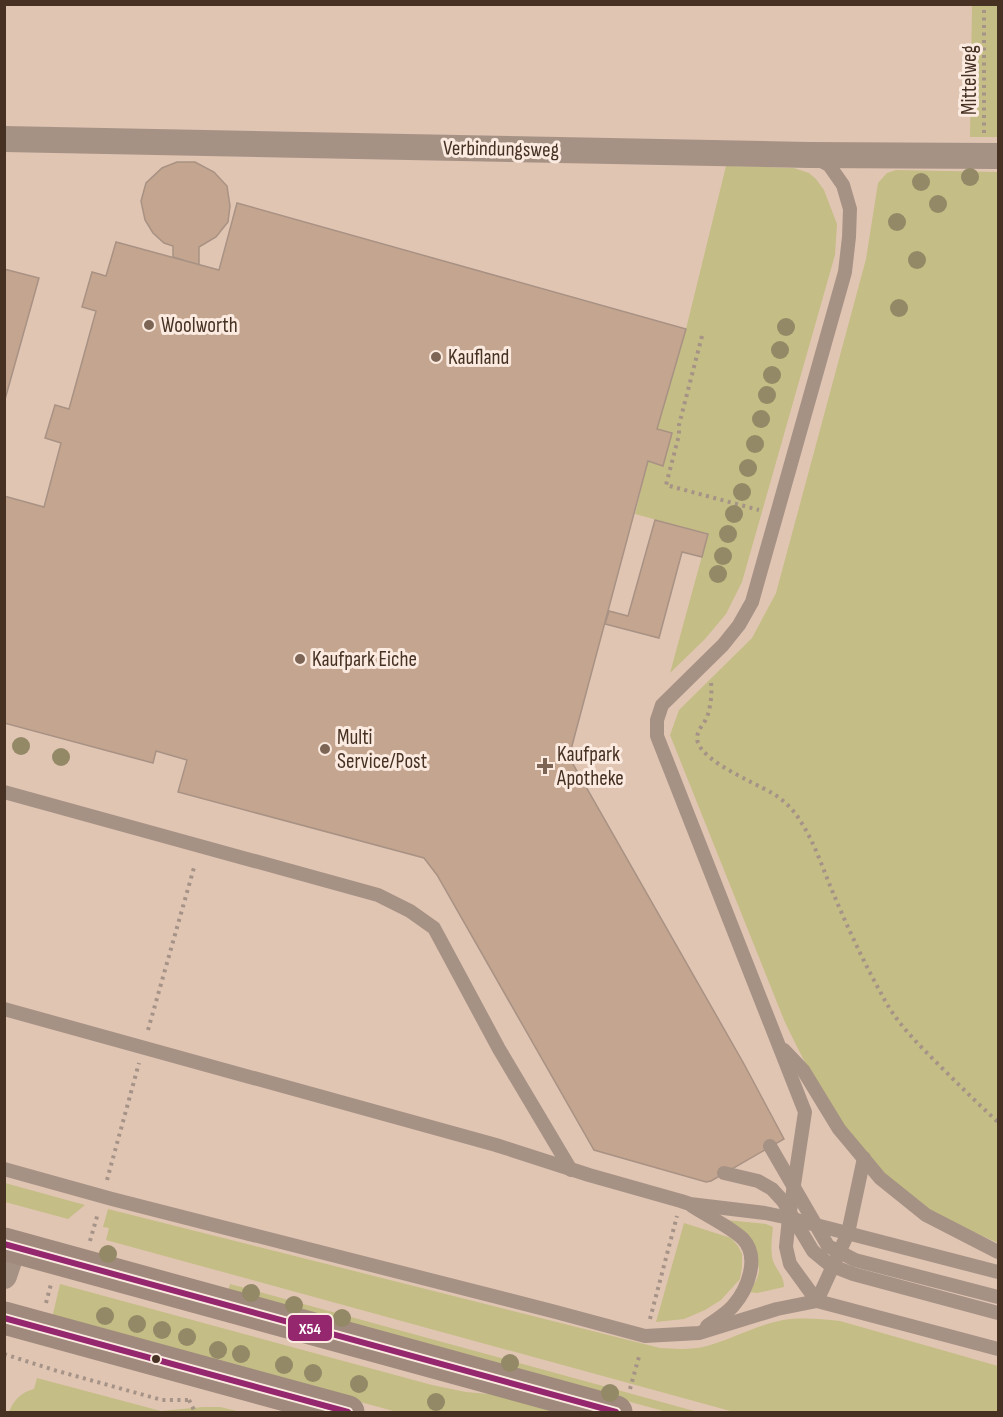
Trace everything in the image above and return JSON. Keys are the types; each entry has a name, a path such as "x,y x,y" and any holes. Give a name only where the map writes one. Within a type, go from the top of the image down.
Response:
{"main road":[{"path":"7,1260 623,1401"},
{"path":"4,1318 348,1413"}],"street":[{"name":"Verbindungsweg","path":"4,139 991,156"}],"lane":[{"path":"809,154 829,165 843,185 850,209 845,272 752,602 739,625 723,645 662,705 657,720 657,736 806,1112 786,1247 790,1264 816,1301"},
{"path":"4,792 378,895 410,911 434,928 499,1049 571,1170"},
{"path":"4,1009 496,1145 571,1170 685,1203 789,1218 999,1272"},
{"path":"778,1044 803,1070 839,1129 880,1178 926,1215 999,1252"},
{"path":"770,1146 828,1246 855,1260 999,1297"},
{"path":"816,1301 848,1233 864,1158"},
{"path":"4,1169 112,1199 533,1305 645,1336 699,1333 777,1309 816,1301 999,1348"},
{"path":"724,1173 758,1181 772,1189 783,1201 813,1251 830,1265 853,1274 999,1313"},
{"path":"765,1213 788,1195 795,1181"},
{"path":"685,1203 744,1240 752,1258 749,1275 733,1306 699,1333"}],"path":[{"name":"Mittelweg","path":"984,4 991,156"},
{"path":"702,336 666,484 777,514"},
{"path":"709,658 712,695 705,722 699,729 697,737 699,746 710,758 774,794 789,806 802,822 882,997 913,1039 999,1122"},
{"path":"623,1401 685,1203"},
{"path":"4,1354 162,1400 198,1400"},
{"path":"189,1400 195,1413"}],"shaded area":[{"path":"972,5 998,5 998,137 970,137"},
{"path":"726,166 794,168 809,173 824,190 837,224 835,255 742,582 726,614 705,639 670,673 708,534 635,514 648,461 663,465 672,434 657,429 686,329"},
{"path":"896,170 998,172 998,1243 921,1204 873,1161 855,1140 823,1094 784,1020 670,735 679,710 752,638 776,593 866,259 878,183 887,173"},
{"path":"4,1183 85,1205 68,1219 5,1202"},
{"path":"108,1209 660,1348 689,1349 707,1346 783,1320 804,1318 840,1321 998,1366 998,1412 734,1412 106,1240 109,1228 103,1227"},
{"path":"726,1220 766,1224 773,1227 772,1257 784,1287 757,1293 749,1292 758,1277 756,1258"},
{"path":"684,1223 731,1238 742,1254 740,1279 721,1300 705,1310 684,1319 656,1322"},
{"path":"60,1284 432,1385 466,1392 500,1395 565,1412 397,1412 52,1318"},
{"path":"230,1284 698,1412 667,1412 228,1292"},
{"path":"37,1378 161,1411 220,1407 241,1412 9,1412 18,1398 34,1389"}],"building":[{"path":"177,162 195,162 214,172 227,186 230,206 228,222 216,237 199,247 199,265 173,257 173,246 164,243 153,233 145,220 141,201 146,183 162,168"},
{"name":"Kaufpark Eiche","path":"237,203 686,329 657,429 672,433 663,466 648,461 569,757 744,1064 784,1139 711,1181 706,1182 594,1150 437,875 424,858 178,792 187,760 156,751 153,763 4,723 4,496 44,507 61,443 45,438 55,405 69,409 96,311 82,307 92,272 106,276 116,242 219,270"},
{"path":"4,269 39,278 4,403"},
{"path":"655,520 708,534 702,557 682,552 659,638 605,624 609,611 628,616"}],"transit line":[{"name":"X54","path":"4,1244 616,1412"},
{"name":"X54","path":"4,1318 348,1412"}],"place":[{"name":"Woolworth","path":"149,325"},
{"name":"Kaufland","path":"436,357"},
{"name":"Kaufpark Eiche","path":"300,659"},
{"name":"Multi Service/Post","path":"325,749"},
{"name":"Kaufpark Apotheke","path":"545,766"}]}
